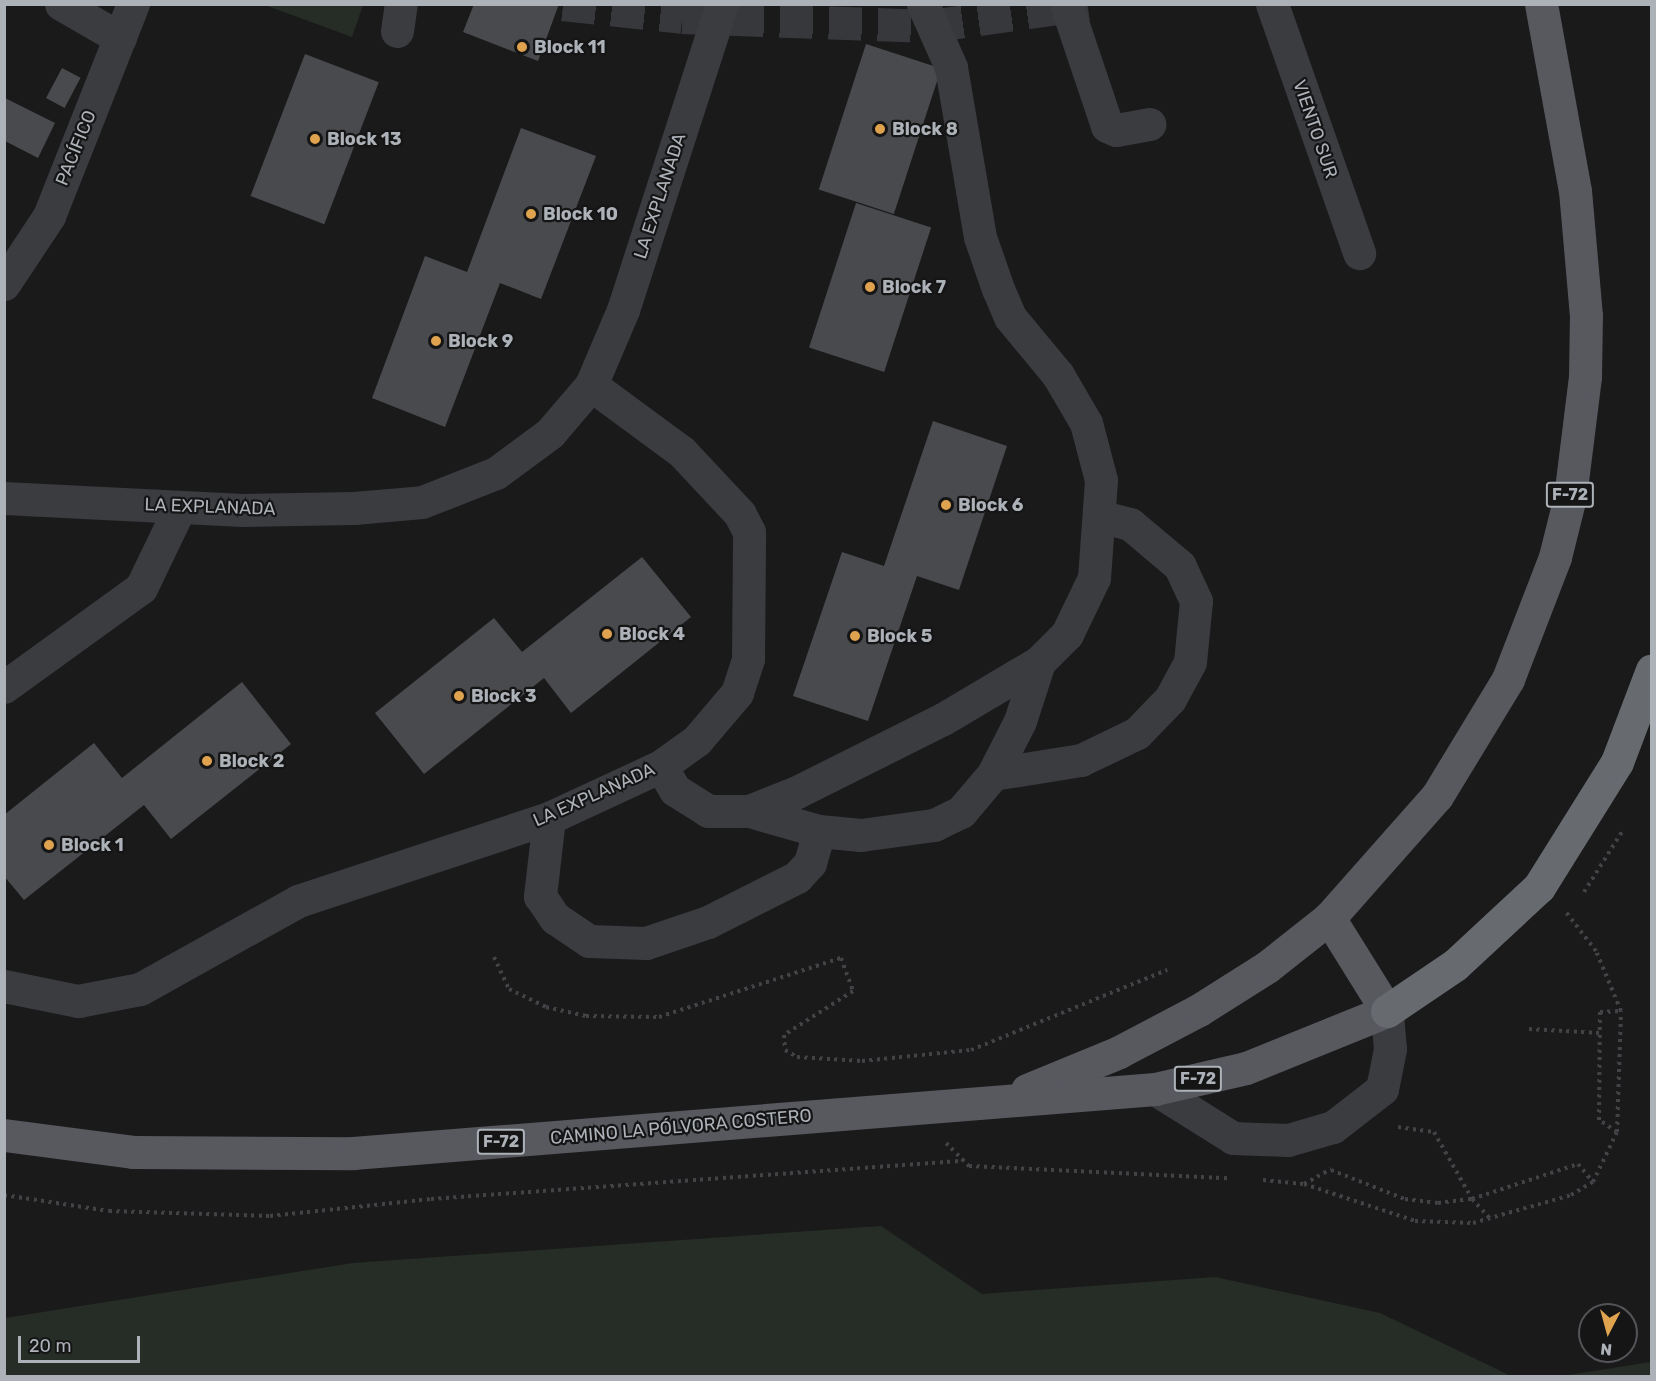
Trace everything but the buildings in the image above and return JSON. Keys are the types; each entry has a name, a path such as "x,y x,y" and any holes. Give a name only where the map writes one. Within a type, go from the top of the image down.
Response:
{"highway":[{"path":"1387,1011 1462,959 1539,887 1617,762 1652,670"}],"main road":[{"name":"CAMINO LA PÓLVORA COSTERO","path":"998,1100 1119,1052 1199,1010 1267,967 1329,918 1403,838 1475,739 1535,616 1570,497 1585,376 1586,316 1569,147 1541,4"},
{"path":"1329,918 1387,1011"},
{"name":"CAMINO LA PÓLVORA COSTERO","path":"4,1135 133,1152 353,1153 1155,1089 1246,1068 1387,1011"}],"street":[{"path":"61,4 120,38"},
{"name":"PACÍFICO","path":"4,284 49,216 133,4"},
{"name":"LA EXPLANADA","path":"7,496 180,507 354,508 422,501 496,473 550,433 591,386 624,310 722,4"},
{"path":"749,811 943,718 1039,662 1067,634 1094,578 1101,516 1101,480 1086,423 1058,375 1010,317 998,289 980,237 951,67 923,4"},
{"path":"1066,4 1107,126 1116,130 1149,124"},
{"name":"VIENTO SUR","path":"1272,4 1359,253"},
{"name":"LA EXPLANADA","path":"4,986 78,1001 140,989 298,902 549,818 661,766 697,740 737,693 748,659 749,532 740,514 682,452 591,386"},
{"path":"4,687 141,588 180,507"},
{"path":"993,774 1081,760 1137,733 1170,699 1190,662 1196,600 1180,566 1130,524 1101,516"},
{"path":"661,766 675,790 708,811 749,811 819,831 861,835 934,825 961,812 993,774 1020,721 1039,662"},
{"path":"549,818 540,896 555,918 589,941 646,943 708,922 797,877 810,863 819,831"},
{"path":"1155,1089 1233,1138 1288,1140 1334,1127 1382,1089 1390,1049 1387,1011"}],"path":[{"path":"494,957 509,989 546,1007 586,1016 659,1017 841,958 854,991 784,1035 785,1050 797,1057 862,1060 971,1050 1167,970"},
{"path":"1617,1132 1599,1120 1600,1012 1622,1011"},
{"path":"1529,1029 1600,1034"},
{"path":"1386,1130 1414,1126 1434,1131 1472,1199 1490,1218"},
{"path":"4,1195 109,1211 270,1216 430,1199 961,1161"},
{"path":"1304,1184 1340,1163"},
{"path":"1331,1170 1406,1199 1472,1199 1578,1164 1593,1182"}],"shaded area":[{"path":"262,4 363,4 363,5 352,37"},
{"path":"881,1226 982,1294 1215,1277 1380,1313 1511,1376 5,1376 5,1318 353,1263"},
{"path":"1651,1362 1651,1376 1562,1376"}],"tunnel":[{"path":"563,4 682,17 930,26 1087,4"}],"place":[{"name":"Block 11","path":"522,47"},
{"name":"Block 8","path":"880,129"},
{"name":"Block 13","path":"315,139"},
{"name":"Block 10","path":"531,214"},
{"name":"Block 7","path":"870,287"},
{"name":"Block 9","path":"436,341"},
{"name":"Block 6","path":"946,505"},
{"name":"Block 4","path":"607,634"},
{"name":"Block 5","path":"855,636"},
{"name":"Block 3","path":"459,696"},
{"name":"Block 2","path":"207,761"},
{"name":"Block 1","path":"49,845"}]}
